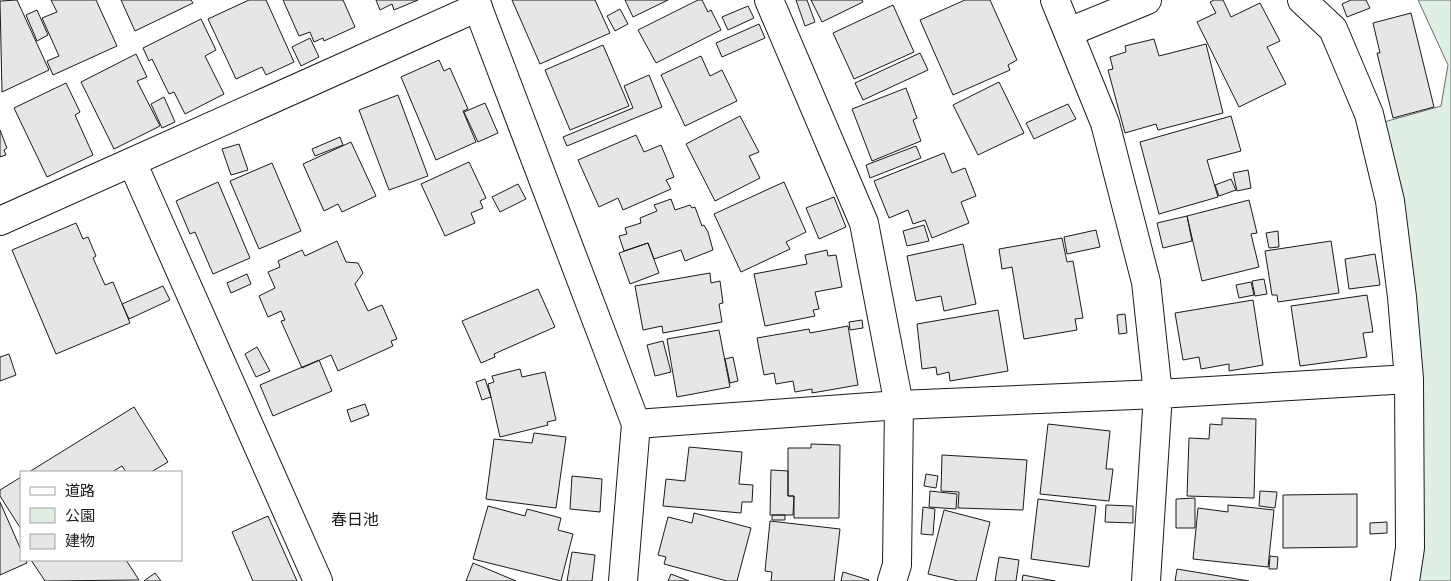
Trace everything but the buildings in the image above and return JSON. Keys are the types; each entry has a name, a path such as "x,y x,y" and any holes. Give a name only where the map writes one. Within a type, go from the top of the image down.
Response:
{"street":[{"path":"769,0 864,223 899,405 897,565 892,581"},
{"path":"1055,0 1105,123 1146,282 1158,394 1146,581"},
{"path":"1069,32 1147,0"},
{"path":"1302,0 1333,29 1369,114 1390,201 1402,297 1409,379 1410,548 1405,581"},
{"path":"0,222 476,3 636,424 623,581"},
{"path":"132,162 318,581"},
{"path":"636,424 899,405 1158,394 1409,379"}],"green space":[{"path":"1418,0 1451,0 1451,581 1413,581 1377,124 1441,106 1448,65"}],"district":[{"name":"春日池","path":"355,519"}]}
